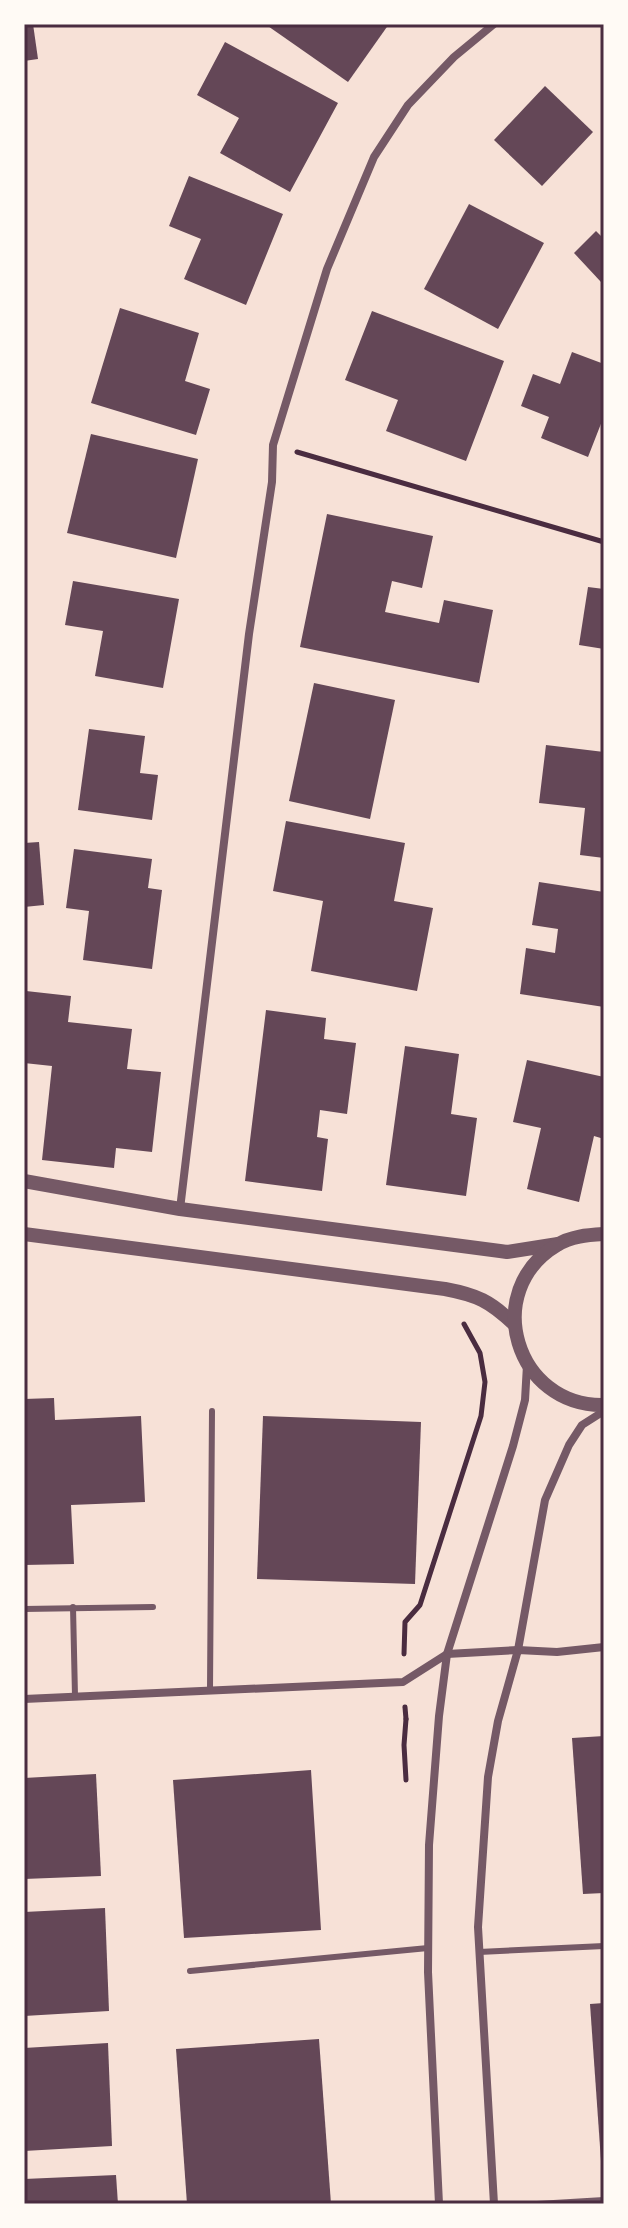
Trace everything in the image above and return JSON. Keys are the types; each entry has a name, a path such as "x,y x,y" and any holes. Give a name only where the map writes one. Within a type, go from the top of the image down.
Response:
{"street":[{"path":"180,1209 249,634 272,482 273,445 327,269 374,157 408,105 454,57 494,24"},
{"path":"24,1181 180,1209 507,1252 558,1244 580,1236 604,1234"},
{"path":"24,1234 445,1289 471,1294 487,1302 514,1324"},
{"path":"558,1244 539,1259 524,1278 516,1300 514,1324 518,1345 542,1384 564,1398 588,1405 604,1405"},
{"path":"439,2204 428,1948 429,1845 439,1716 447,1654 513,1446 525,1400 527,1364"},
{"path":"494,2204 478,1927 488,1777 498,1721 518,1650 545,1500 569,1445 582,1425 604,1411"},
{"path":"24,1699 403,1682 447,1654 518,1650 557,1652 604,1647"}],"lane":[{"path":"210,1689 212,1411"},
{"path":"73,1607 75,1696"},
{"path":"24,1609 153,1607"},
{"path":"479,1952 604,1946"},
{"path":"190,1971 428,1948"},
{"path":"537,2204 604,2200"}],"path":[{"path":"273,445 604,542"},
{"path":"406,1719 403,1682 405,1622 420,1605 481,1416 485,1382 480,1353 460,1317"}],"building":[{"path":"24,24 33,24 38,59 24,61"},
{"path":"265,24 389,24 348,82"},
{"path":"225,42 338,103 290,192 220,153 239,118 197,95"},
{"path":"545,86 593,132 542,186 494,140"},
{"path":"189,176 283,214 246,305 184,279 201,239 169,226"},
{"path":"469,204 544,243 498,329 424,289"},
{"path":"596,231 604,239 604,279 601,282 574,253"},
{"path":"120,308 199,333 185,381 210,389 196,435 91,403"},
{"path":"372,311 504,361 466,461 386,431 398,400 345,380"},
{"path":"572,352 604,364 604,416 588,457 541,438 549,417 521,406 533,374 560,384"},
{"path":"91,434 198,459 176,558 67,533"},
{"path":"327,514 433,536 422,588 392,581 385,612 439,623 444,600 493,610 479,683 300,647"},
{"path":"73,581 179,599 163,688 95,676 103,631 65,625"},
{"path":"588,587 604,589 604,649 579,645"},
{"path":"314,683 395,700 370,819 289,801"},
{"path":"89,729 145,736 140,773 158,775 152,820 78,810"},
{"path":"546,745 604,752 604,858 580,855 585,808 539,803"},
{"path":"286,821 405,843 394,901 433,908 417,991 311,971 323,901 273,891"},
{"path":"39,842 44,905 24,907 24,843"},
{"path":"74,849 152,859 148,888 162,890 152,969 83,960 89,911 66,908"},
{"path":"539,882 604,892 604,1007 520,994 526,948 555,953 558,929 532,925"},
{"path":"26,991 71,996 68,1022 132,1029 127,1069 161,1072 152,1152 116,1148 114,1168 42,1160 52,1066 24,1063"},
{"path":"266,1010 326,1018 324,1039 356,1043 347,1114 320,1110 317,1137 328,1139 322,1191 245,1181"},
{"path":"405,1046 459,1054 451,1114 477,1118 466,1196 386,1185"},
{"path":"527,1060 604,1077 604,1139 594,1136 579,1202 527,1189 541,1128 513,1122"},
{"path":"54,1398 55,1420 141,1416 145,1502 71,1505 74,1564 24,1565 24,1399"},
{"path":"263,1416 421,1422 415,1584 257,1579"},
{"path":"604,1736 604,1893 583,1894 572,1738"},
{"path":"311,1770 321,1930 184,1938 173,1780"},
{"path":"96,1774 101,1876 24,1879 24,1778"},
{"path":"105,1908 109,2011 24,2016 24,1912"},
{"path":"604,2003 604,2161 601,2161 590,2004"},
{"path":"319,2039 331,2204 187,2204 176,2049"},
{"path":"108,2043 112,2146 24,2151 24,2048"},
{"path":"116,2175 118,2204 24,2204 24,2179"}]}
